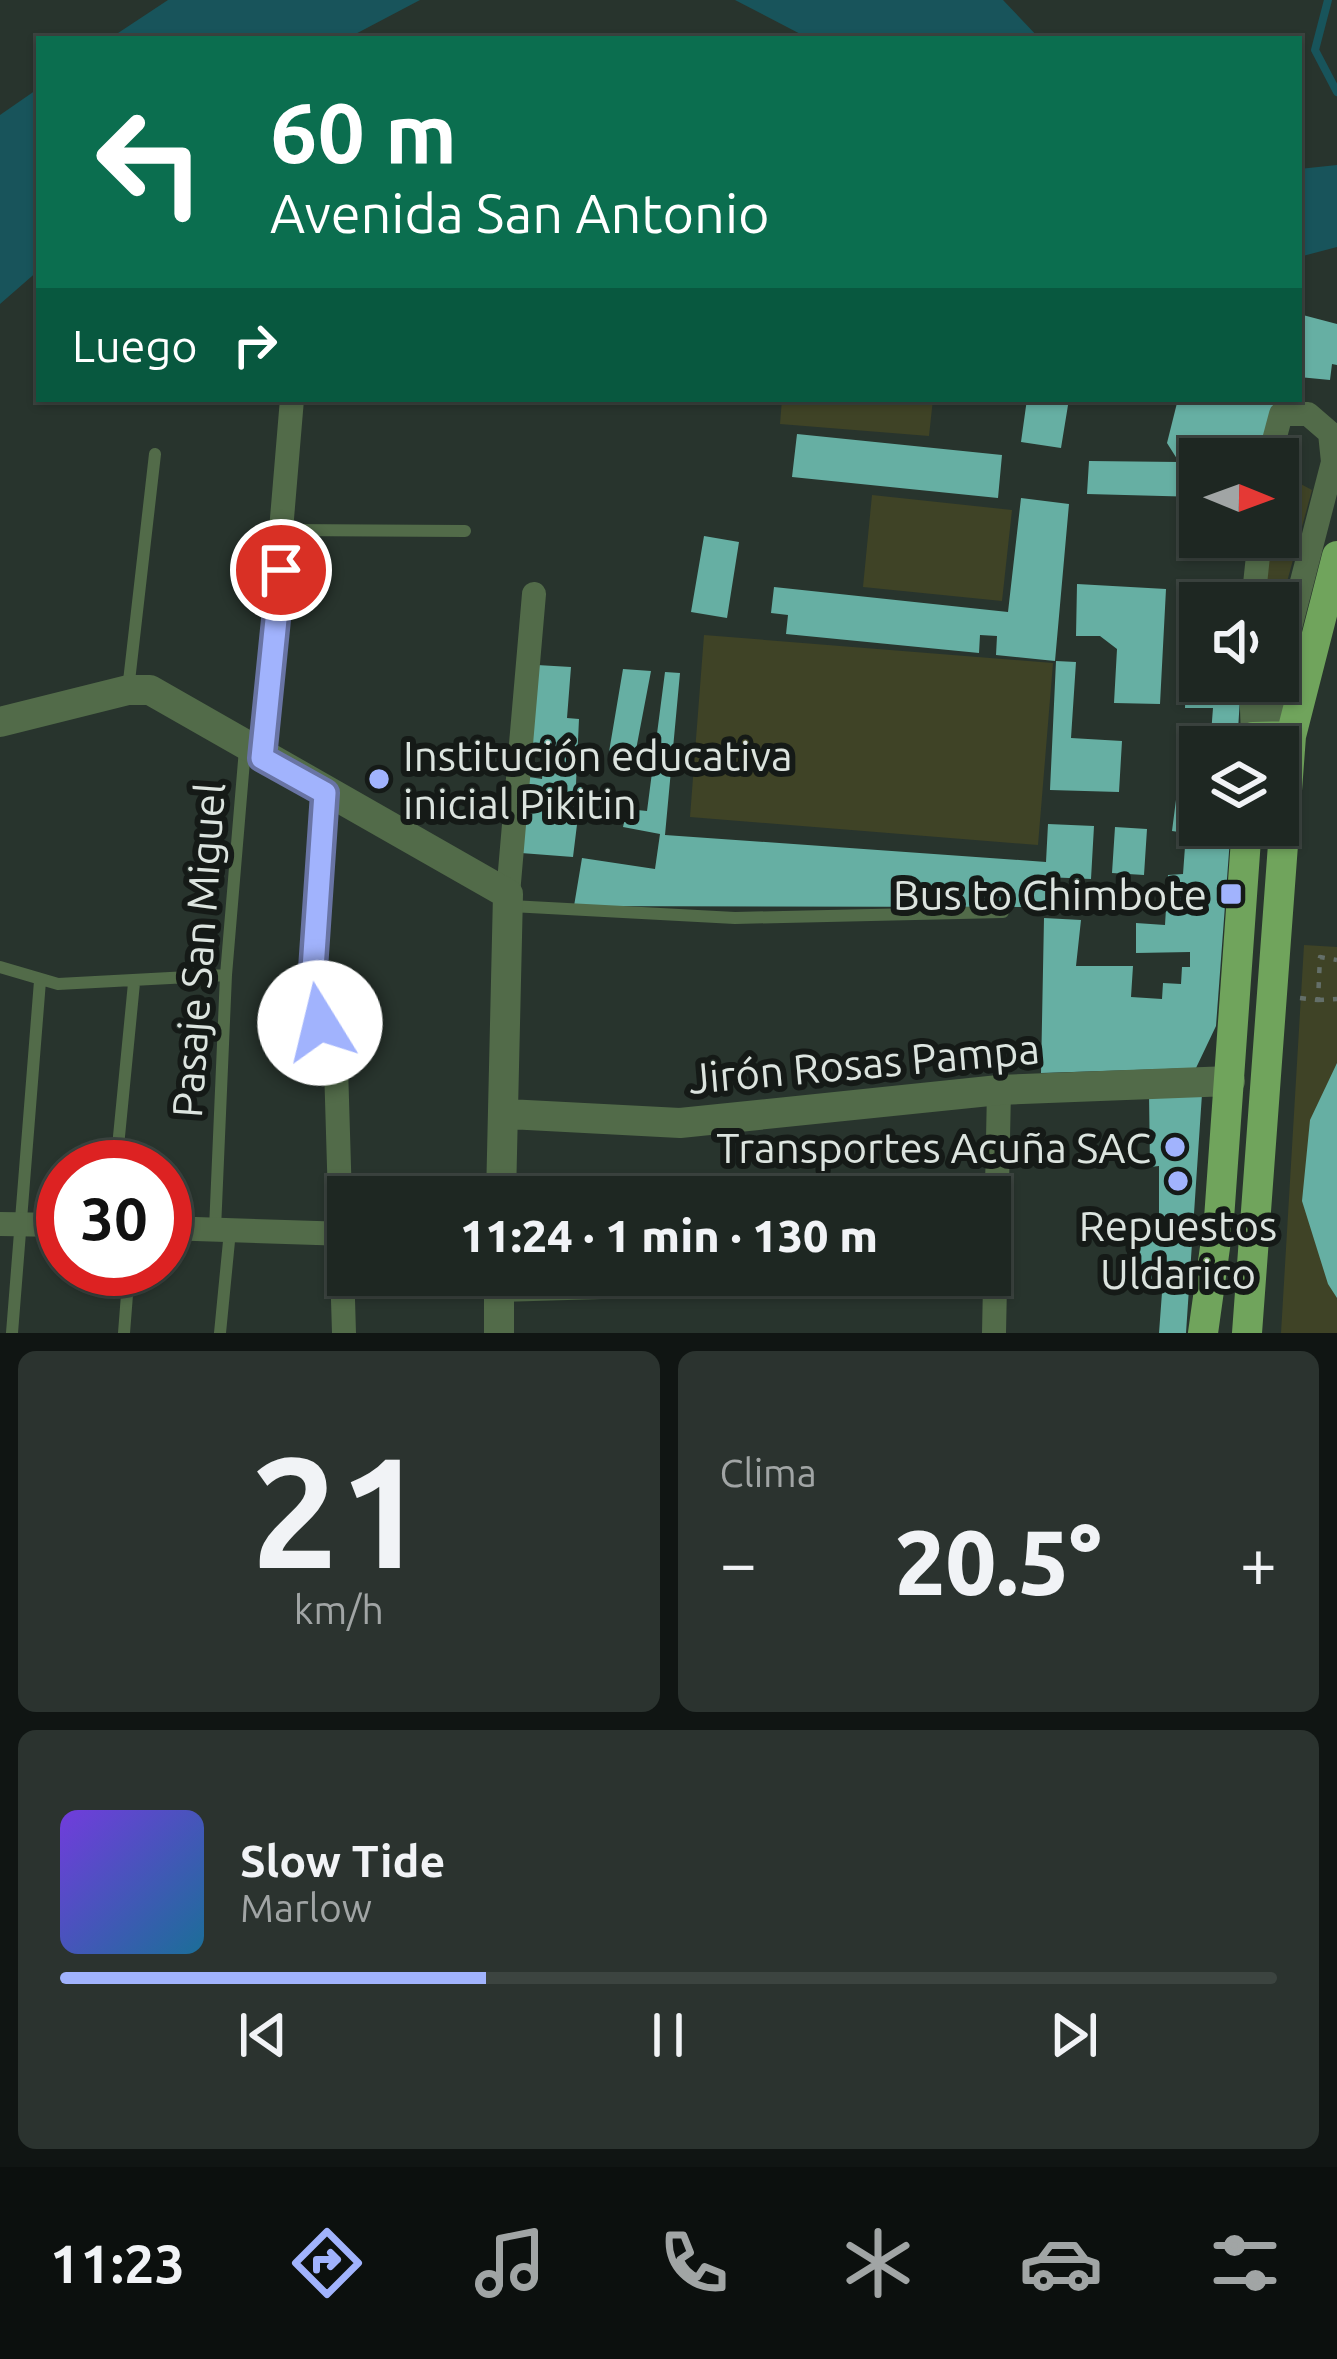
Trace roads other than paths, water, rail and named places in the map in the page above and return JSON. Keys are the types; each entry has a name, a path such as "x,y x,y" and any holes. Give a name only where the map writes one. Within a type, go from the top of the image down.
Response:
{"main road":[{"path":"1271,726 1337,556"},
{"path":"1203,1333 1219,1219 1245,846"},
{"path":"1247,1333 1256,1222 1287,998 1278,846"},
{"path":"1244,864 1280,866"},
{"path":"1237,994 1287,998"},
{"path":"1219,1219 1256,1222"}],"street":[{"path":"254,753 284,530 292,402"},
{"path":"1274,438 1281,413 1308,414 1330,434 1334,462 1299,595"},
{"path":"502,1176 509,900 534,594"},
{"path":"0,722 128,690 162,695 509,900"},
{"path":"325,793 310,1013 316,1022 333,1026 341,1176"},
{"name":"Jirón Rosas Pampa","path":"506,1114 680,1124 999,1090 1229,1081"},
{"path":"994,1333 999,1090"},
{"path":"192,1228 327,1233"},
{"path":"344,1296 344,1333"},
{"path":"499,1296 499,1333"}],"lane":[{"path":"128,690 155,454"},
{"path":"284,530 465,531"},
{"name":"Pasaje San Miguel","path":"220,1333 226,975 254,753"},
{"path":"509,900 735,918 1004,912"},
{"path":"0,967 40,981 134,982 226,975"},
{"path":"12,1333 12,1224 40,981"},
{"path":"119,1140 134,982"},
{"path":"124,1333 127,1296"}],"water":[{"path":"168,0 420,0 352,36 114,36"},
{"path":"735,0 1003,0 1037,36 804,36"},
{"path":"36,90 36,273 0,304 0,115"},
{"path":"1337,165 1337,247 1302,256 1302,169"}],"waterway":[{"path":"1328,0 1315,50 1337,92"}],"place":[{"name":"Institución educativa inicial Pikitin","path":"379,779"},
{"name":"Bus to Chimbote","path":"1231,894"},
{"name":"Transportes Acuña SAC","path":"1175,1147"},
{"name":"Repuestos Uldarico","path":"1178,1181"}]}
